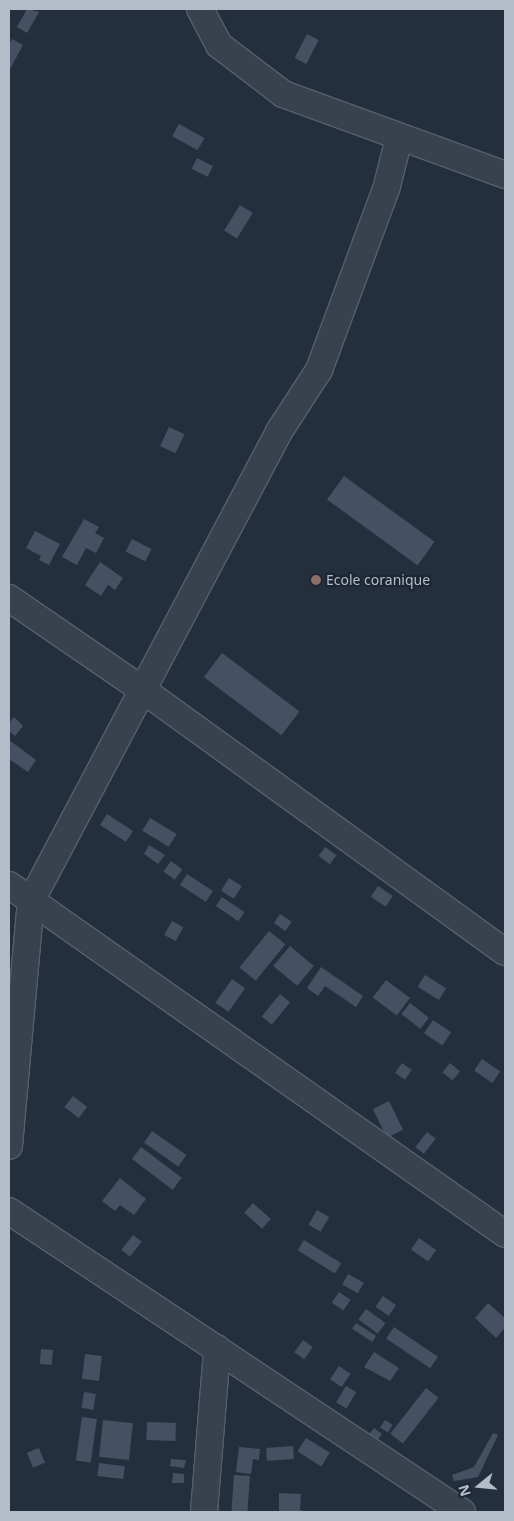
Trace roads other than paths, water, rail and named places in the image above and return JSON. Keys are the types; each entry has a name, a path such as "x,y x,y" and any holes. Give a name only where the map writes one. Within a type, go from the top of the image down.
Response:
{"street":[{"path":"200,9 219,45 283,94 399,138 505,175"},
{"path":"9,1146 31,901 280,430 319,370 387,186 399,138"},
{"path":"9,598 143,690 505,952"},
{"path":"9,885 505,1234"},
{"path":"9,1211 462,1512"},
{"path":"204,1512 217,1349"}],"place":[{"name":"Ecole coranique","path":"316,580"}]}
